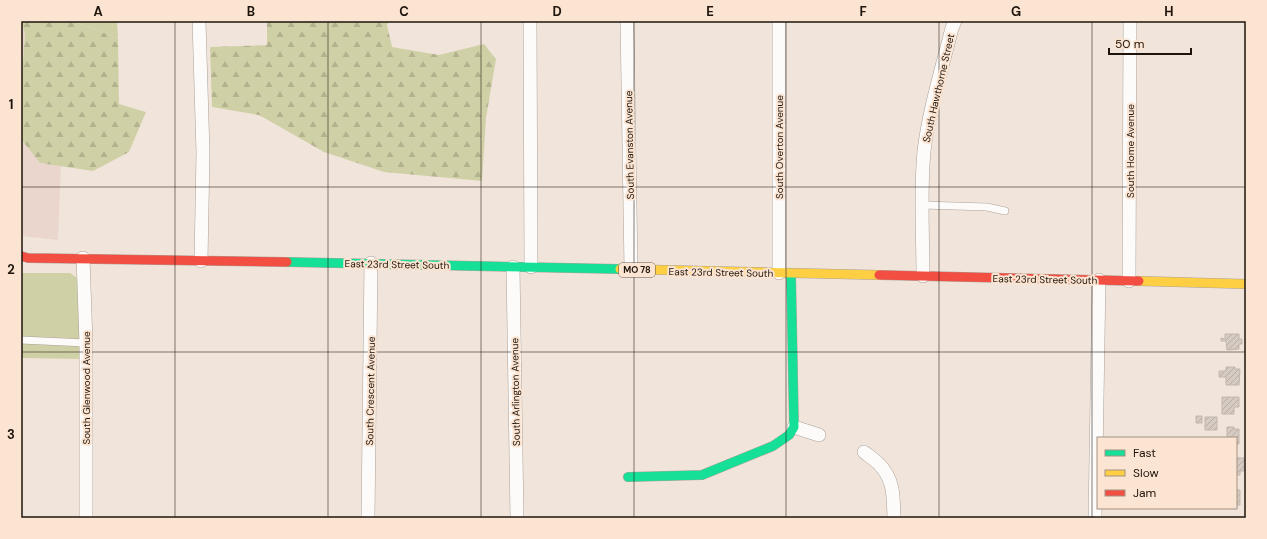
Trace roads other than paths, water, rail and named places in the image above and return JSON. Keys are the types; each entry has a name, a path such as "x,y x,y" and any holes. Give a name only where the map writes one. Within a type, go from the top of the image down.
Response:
{"main road":[{"name":"East 23rd Street South","path":"23,258 371,263 1246,284"},
{"name":"South Overton Avenue","path":"785,273 794,427"},
{"path":"628,477 702,475 773,446 789,435 794,427"}],"street":[{"path":"199,21 202,153 201,261"},
{"path":"530,21 532,267"},
{"name":"South Evanston Avenue","path":"627,21 631,269"},
{"name":"South Overton Avenue","path":"779,21 785,273"},
{"name":"South Home Avenue","path":"1129,281 1130,21"},
{"name":"South Hawthorne Street","path":"923,276 922,185 924,150 933,104 953,23"},
{"name":"South Glenwood Avenue","path":"83,258 86,344 86,518"},
{"name":"South Crescent Avenue","path":"368,518 371,263"},
{"name":"South Arlington Avenue","path":"513,267 517,518"},
{"path":"1095,518 1099,280"},
{"path":"794,427 819,435"},
{"path":"864,452 879,464 889,479 892,487 894,518"}],"lane":[{"path":"922,204 987,207 1004,211"},
{"path":"21,340 86,344"}]}
